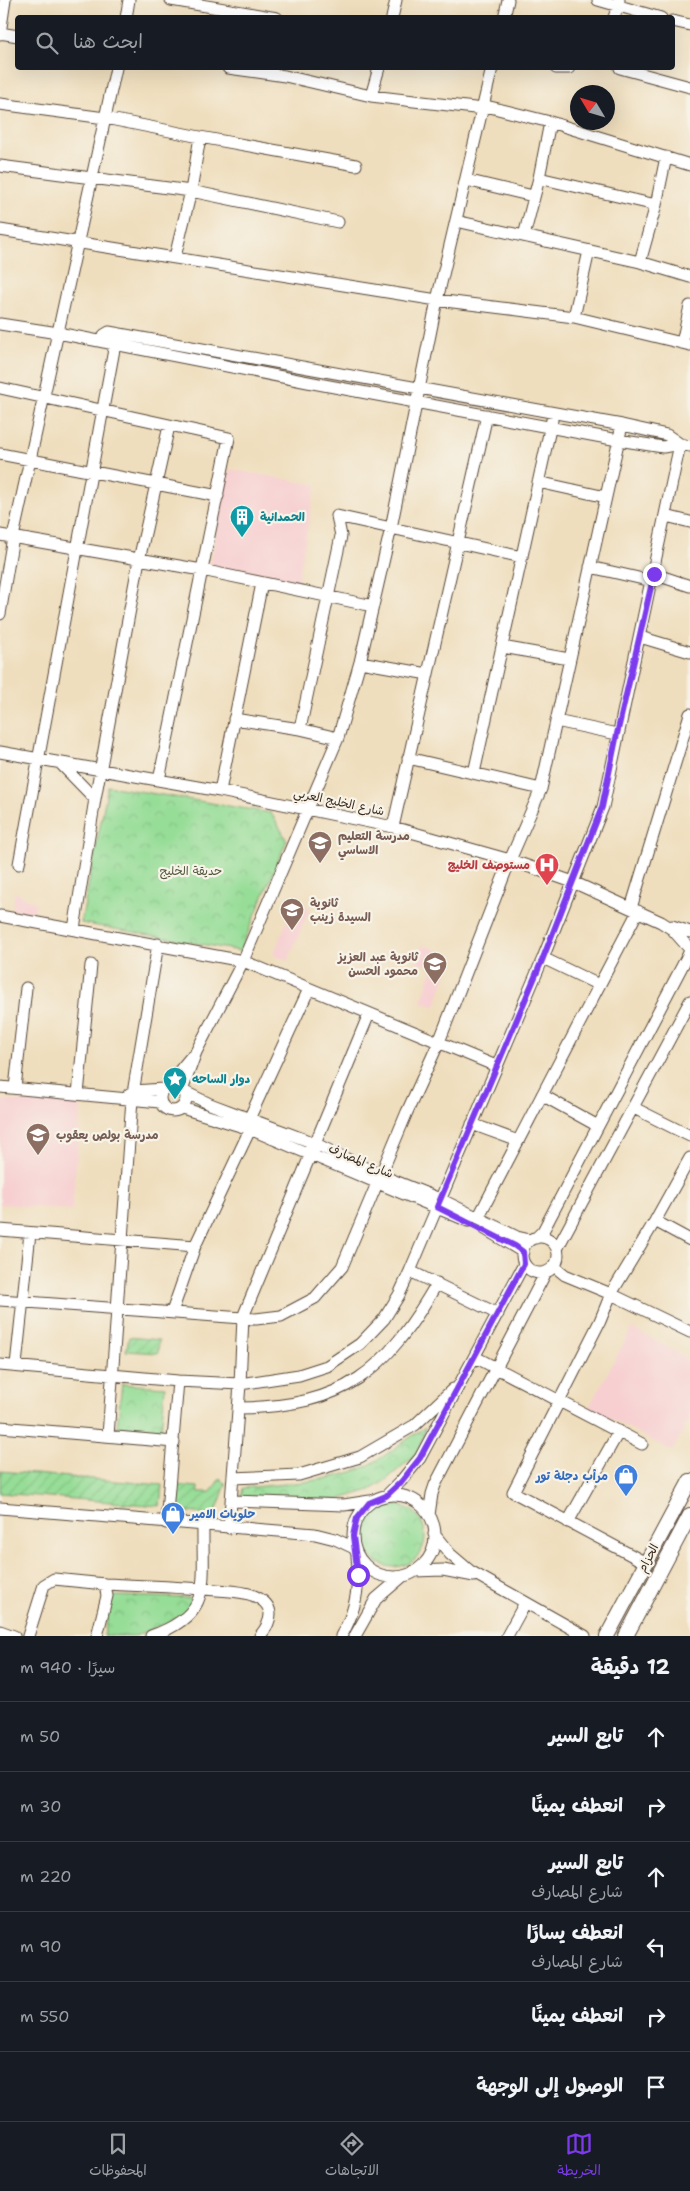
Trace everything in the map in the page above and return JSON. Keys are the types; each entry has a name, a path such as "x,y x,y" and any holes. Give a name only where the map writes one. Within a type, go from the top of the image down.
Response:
{"main road":[{"name":"الحزام","path":"607,1636 690,1481"},
{"path":"626,1636 690,1515"}],"street":[{"path":"5,0 0,33 15,36"},
{"path":"126,15 129,0"},
{"path":"171,0 259,15"},
{"path":"393,15 396,0"},
{"path":"505,15 508,0"},
{"path":"598,0 618,3 652,15"},
{"path":"675,21 690,25"},
{"path":"0,611 13,537 116,70"},
{"path":"242,70 285,76 371,96 483,109 490,107 550,122 690,165"},
{"path":"371,96 378,70"},
{"path":"0,1088 129,1096 160,1102 169,1111 178,1111 186,1101 184,1090 196,1052 243,961 338,738 360,662 391,528 437,300 492,70"},
{"path":"627,70 690,87"},
{"path":"0,104 105,118 200,138 356,165"},
{"path":"524,236 539,178 550,122"},
{"path":"175,257 191,191 200,138"},
{"path":"640,262 656,205 666,157"},
{"path":"0,166 191,191 338,222"},
{"path":"539,178 656,205"},
{"path":"466,180 533,196"},
{"path":"456,221 640,262 690,277"},
{"path":"0,230 437,300 574,317 686,344 690,306"},
{"path":"574,317 589,251"},
{"path":"0,324 58,333 618,440 663,447 685,445"},
{"path":"103,342 104,335 109,332 622,425 667,435 685,445"},
{"path":"19,864 37,758 115,344"},
{"path":"0,388 102,412 229,438 160,780"},
{"path":"474,773 554,413"},
{"path":"392,827 487,415"},
{"path":"0,1300 256,1319 281,1316 315,1298 342,1267 378,1179 439,1042 510,860 541,789 622,425"},
{"path":"74,929 95,799 139,560 169,426"},
{"path":"0,1365 112,1374 178,1382 240,1384 299,1375 327,1366 354,1349 384,1319 410,1271 439,1203 543,958 602,807 666,516 685,445"},
{"path":"0,454 218,496"},
{"path":"538,482 606,497"},
{"path":"300,729 341,536 336,516 522,557"},
{"path":"666,516 690,522"},
{"path":"0,535 202,570 373,606"},
{"path":"590,567 653,577 690,586"},
{"path":"220,791 262,583"},
{"path":"640,637 690,652"},
{"path":"502,647 569,659"},
{"path":"360,662 428,674"},
{"path":"234,719 300,729 338,738"},
{"path":"478,1218 599,984 635,909 689,720"},
{"path":"556,721 617,734"},
{"name":"شارع الخليج العربي","path":"0,752 220,791 392,827 510,860 573,882 661,922 690,932"},
{"path":"408,758 541,789"},
{"path":"60,763 95,799"},
{"path":"0,916 243,961 496,1066"},
{"name":"شارع الخليج العربي","path":"661,922 681,937 689,949"},
{"path":"108,1436 116,1308 123,1240 129,1096 158,944"},
{"path":"386,1496 401,1482 420,1458 498,1314 533,1239 543,1231 689,949"},
{"path":"543,958 599,984"},
{"path":"78,1094 91,965"},
{"path":"15,1088 26,988"},
{"path":"172,1312 195,1246 308,989"},
{"path":"355,1636 376,1600 425,1562 431,1553 434,1534 429,1515 432,1494 436,1485 550,1269 558,1258 557,1249 634,1108 685,1025 690,1002"},
{"path":"229,1528 239,1408 243,1318 369,1014"},
{"path":"160,1102 165,1088 196,1052"},
{"path":"129,1096 175,1085 249,1124 312,1148 378,1179 478,1218 517,1236 533,1239 546,1238 557,1249"},
{"path":"542,1095 598,1126"},
{"path":"182,1108 249,1124"},
{"path":"634,1108 690,1136"},
{"path":"472,1124 518,1141"},
{"path":"646,1564 513,1492 600,1321 611,1294 690,1158"},
{"path":"439,1203 482,1228 524,1258 533,1271 550,1269 611,1294 690,1332"},
{"path":"655,1221 690,1240"},
{"path":"0,1230 195,1246"},
{"path":"16,1365 30,1233"},
{"path":"410,1271 498,1314"},
{"path":"239,1408 271,1407 308,1400 342,1388 358,1379 384,1359 396,1346 413,1324 437,1284"},
{"path":"475,1357 642,1444"},
{"path":"233,1478 299,1475 360,1457 415,1425 461,1381"},
{"path":"166,1523 178,1382"},
{"path":"0,1427 174,1442"},
{"path":"568,1522 619,1431"},
{"path":"232,1501 344,1506 398,1495 410,1498 421,1505 429,1515"},
{"path":"341,1636 351,1616 356,1596 358,1575 353,1536 355,1523 360,1512 374,1500"},
{"path":"0,1508 315,1534 335,1539 356,1551 364,1564 379,1574 391,1577 409,1573 443,1570 468,1574 483,1579"},
{"path":"151,1636 167,1630 186,1619 198,1605 202,1589 203,1526"},
{"path":"434,1534 450,1554 483,1579 585,1636"},
{"path":"28,1636 44,1585 54,1579 244,1593 260,1600 269,1608 272,1614 271,1621 260,1636"},
{"path":"97,1636 107,1596 105,1584"},
{"path":"506,1636 525,1603"},
{"path":"0,1631 14,1636"}],"shaded area":[{"path":"229,469 316,485 297,582 210,566"},
{"path":"15,892 36,903 33,915 12,910"},
{"name":"ثانوية السيدة زينب","path":"295,902 310,908 288,961 273,955"},
{"name":"ثانوية عبد العزيز محمود الحسن","path":"422,945 453,955 435,1007 421,1002 433,967 417,962"},
{"name":"مدرسة بولص يعقوب","path":"1,1100 81,1105 72,1210 0,1204"},
{"path":"632,1328 690,1360 690,1418 672,1451 589,1407"}],"green space":[{"name":"حديقة الخليج","path":"108,786 271,813 287,840 240,951 81,923"},
{"path":"129,1337 159,1340 158,1353 126,1351"},
{"path":"122,1384 165,1387 161,1431 117,1427"},
{"path":"425,1427 417,1453 386,1480 370,1490 337,1500 241,1499 243,1488 309,1481 358,1470 378,1460"},
{"path":"0,1471 162,1485 160,1506 0,1493"},
{"path":"220,1478 226,1484 215,1515 170,1510 173,1485 198,1487 198,1492 211,1492"},
{"path":"394,1505 406,1507 416,1514 423,1524 425,1536 423,1548 416,1558 406,1565 394,1567 382,1565 372,1558 365,1548 363,1536 365,1524 372,1514 382,1507"},
{"path":"112,1596 194,1598 183,1614 165,1624 135,1636 104,1636"}],"place":[{"name":"الحمدانية","path":"242,538"},
{"name":"مدرسة التعليم الاساسي","path":"320,864"},
{"name":"مستوصف الخليج","path":"547,886"},
{"name":"ثانوية السيدة زينب","path":"292,931"},
{"name":"ثانوية عبد العزيز محمود الحسن","path":"435,985"},
{"name":"دوار الساحه","path":"175,1100"},
{"name":"مدرسة بولص يعقوب","path":"38,1156"},
{"name":"مرأب دجلة تور","path":"626,1497"},
{"name":"حلويات الامير","path":"173,1535"}],"route":[{"path":"358,1575 353,1530 360,1512 369,1503 386,1496 401,1482 420,1458 524,1264 523,1252 515,1246 437,1207 543,958 602,807 654,574"}]}
